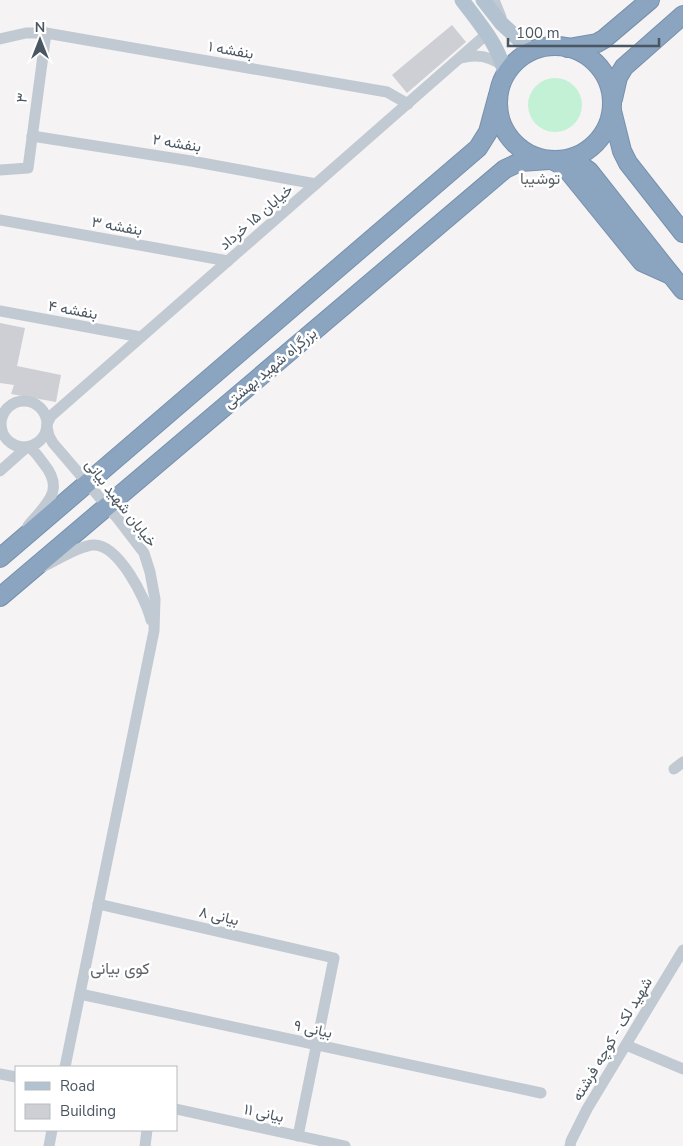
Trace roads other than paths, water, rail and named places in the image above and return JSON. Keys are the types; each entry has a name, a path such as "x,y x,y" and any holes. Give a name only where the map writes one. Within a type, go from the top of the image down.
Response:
{"highway":[{"path":"650,0 602,40 566,48 549,47 531,50 504,71 498,95 498,106 500,119 510,138 526,152 552,160 565,167 642,262 672,276 683,290"},
{"path":"552,160 572,157 591,147 605,130 612,108 618,77 622,70 683,15"},
{"path":"566,48 583,54 600,68 610,88 612,108 622,151 628,162 683,233"},
{"name":"بزرگراه شهید بهشتی","path":"4,554 478,148 488,132 498,95"},
{"name":"بزرگراه شهید بهشتی","path":"0,597 505,168 520,162 552,160"}],"main road":[{"path":"462,0 488,33 504,71"},
{"path":"483,0 504,26 531,50"}],"street":[{"path":"494,0 504,26"},
{"name":"بنفشه ۱","path":"0,39 26,33 46,33 387,92 408,104"},
{"name":"۳","path":"0,170 28,168 46,33"},
{"name":"خیابان ۱۵ خرداد","path":"47,426 51,416 488,33"},
{"path":"459,59 470,56 482,56 498,62 504,71"},
{"name":"بنفشه ۲","path":"32,136 191,160 316,184"},
{"name":"بنفشه ۳","path":"0,220 228,261"},
{"name":"بنفشه ۴","path":"0,312 141,337"},
{"path":"4,554 50,499 54,488 51,473 32,449 17,447 3,435 0,424 2,415 9,406 19,401 50,404 71,399"},
{"path":"0,471 27,447 40,441 46,433 46,415 36,404 28,401"},
{"name":"خیابان شهید بیانی","path":"47,426 50,439 139,546 147,561 155,599 154,631 65,1066"},
{"path":"28,574 88,546 103,546 113,553 139,588 146,603 154,631"},
{"name":"بیانی ۸","path":"98,904 334,958 316,1045"},
{"name":"شهید لک - کوچه فرشته","path":"570,1146 588,1110 683,950"},
{"name":"بیانی ۹","path":"80,994 541,1093"},
{"path":"298,1136 316,1045"},
{"path":"626,1045 683,1069"},
{"path":"0,1074 15,1077"},
{"name":"بیانی ۱۱","path":"178,1109 345,1146"},
{"path":"49,1146 52,1131"},
{"path":"145,1146 147,1131"}],"district":[{"name":"توشیبا","path":"540,178"},
{"name":"کوی بیانی","path":"120,968"}]}
